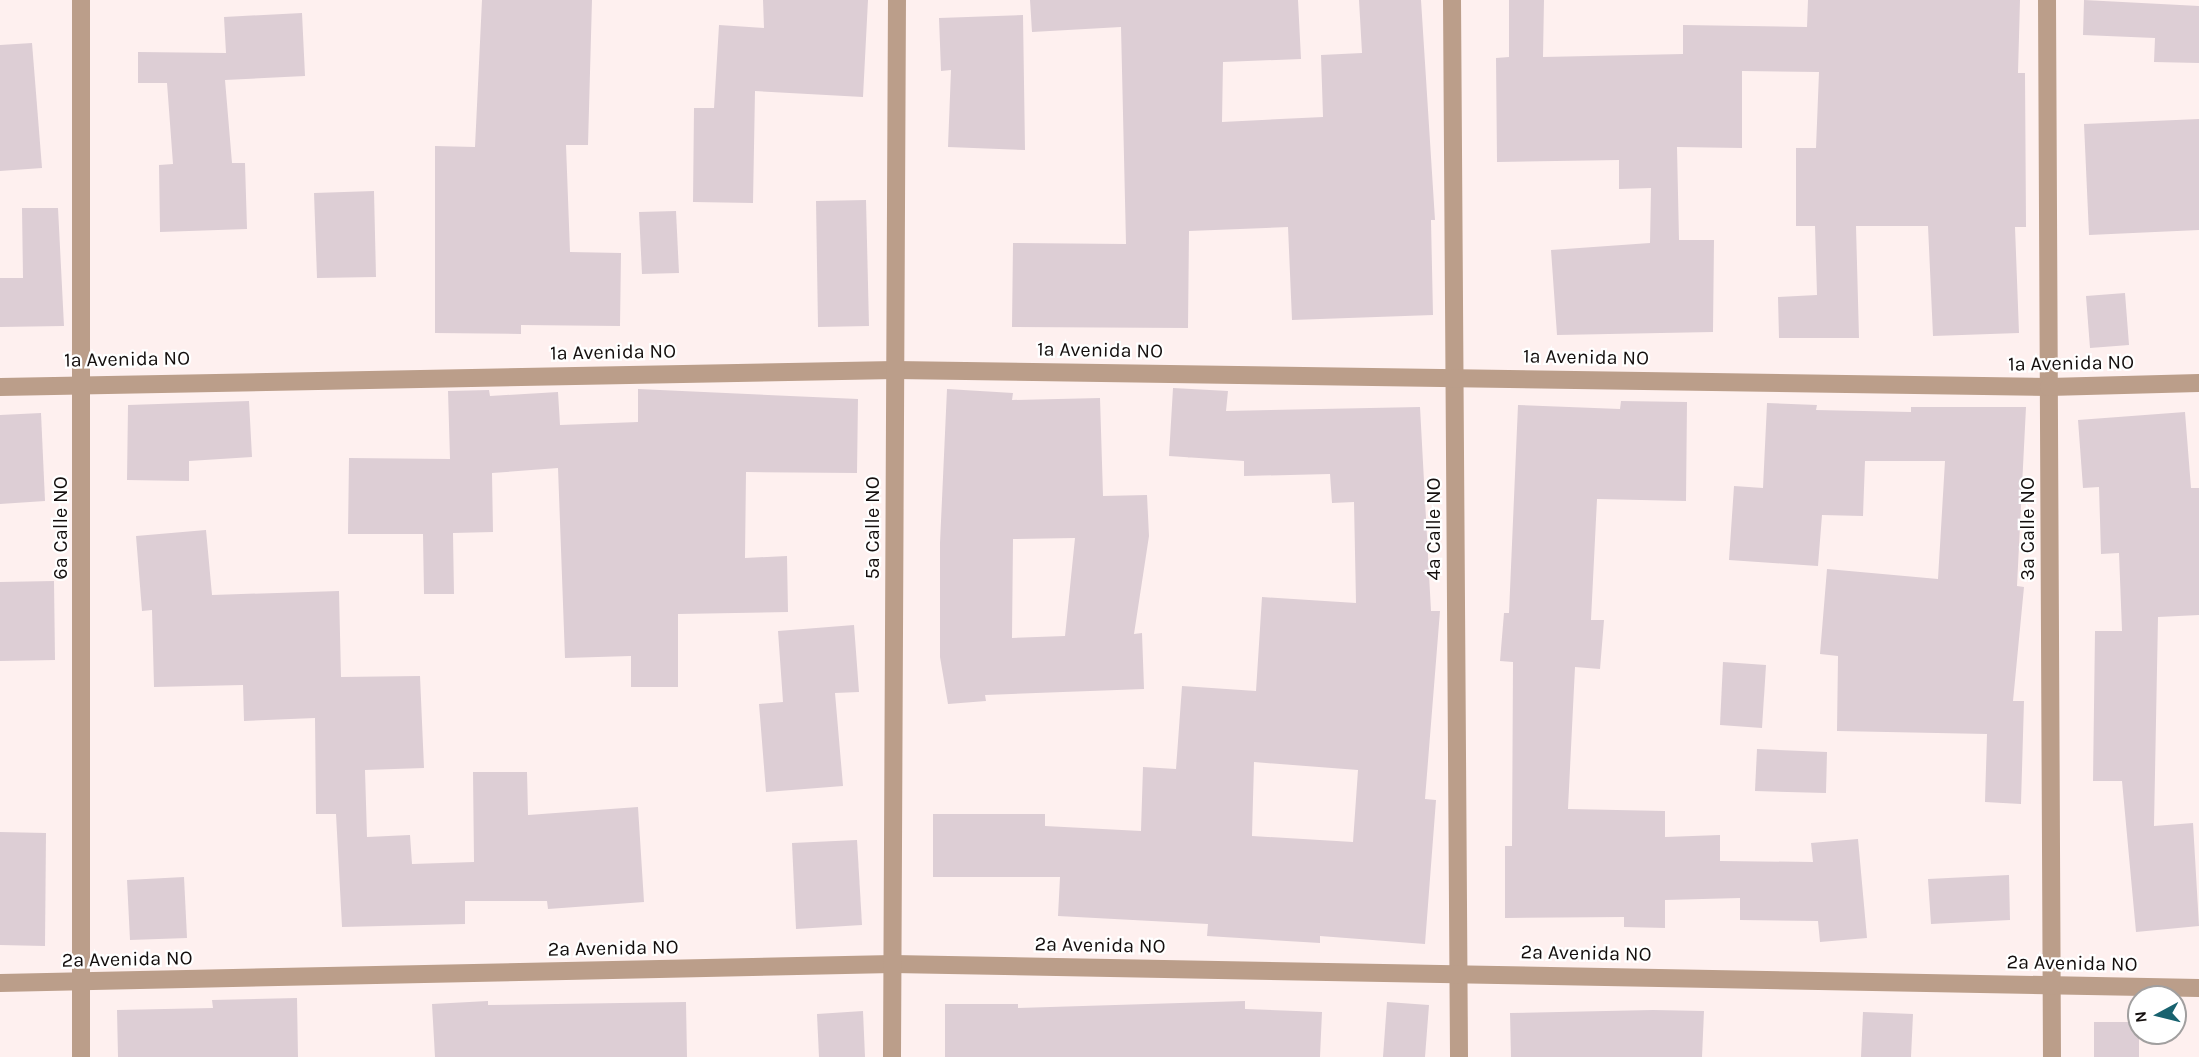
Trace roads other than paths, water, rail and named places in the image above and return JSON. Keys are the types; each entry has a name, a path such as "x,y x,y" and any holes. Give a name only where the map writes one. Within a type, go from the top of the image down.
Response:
{"street":[{"name":"6a Calle NO","path":"81,0 83,382 81,1057"},
{"name":"5a Calle NO","path":"892,1057 897,0"},
{"name":"4a Calle NO","path":"1452,0 1459,1057"},
{"name":"3a Calle NO","path":"2047,0 2052,1057"},
{"name":"1a Avenida NO","path":"0,387 83,382 895,370 2049,387 2199,383"},
{"name":"2a Avenida NO","path":"0,983 893,964 2199,988"}]}
